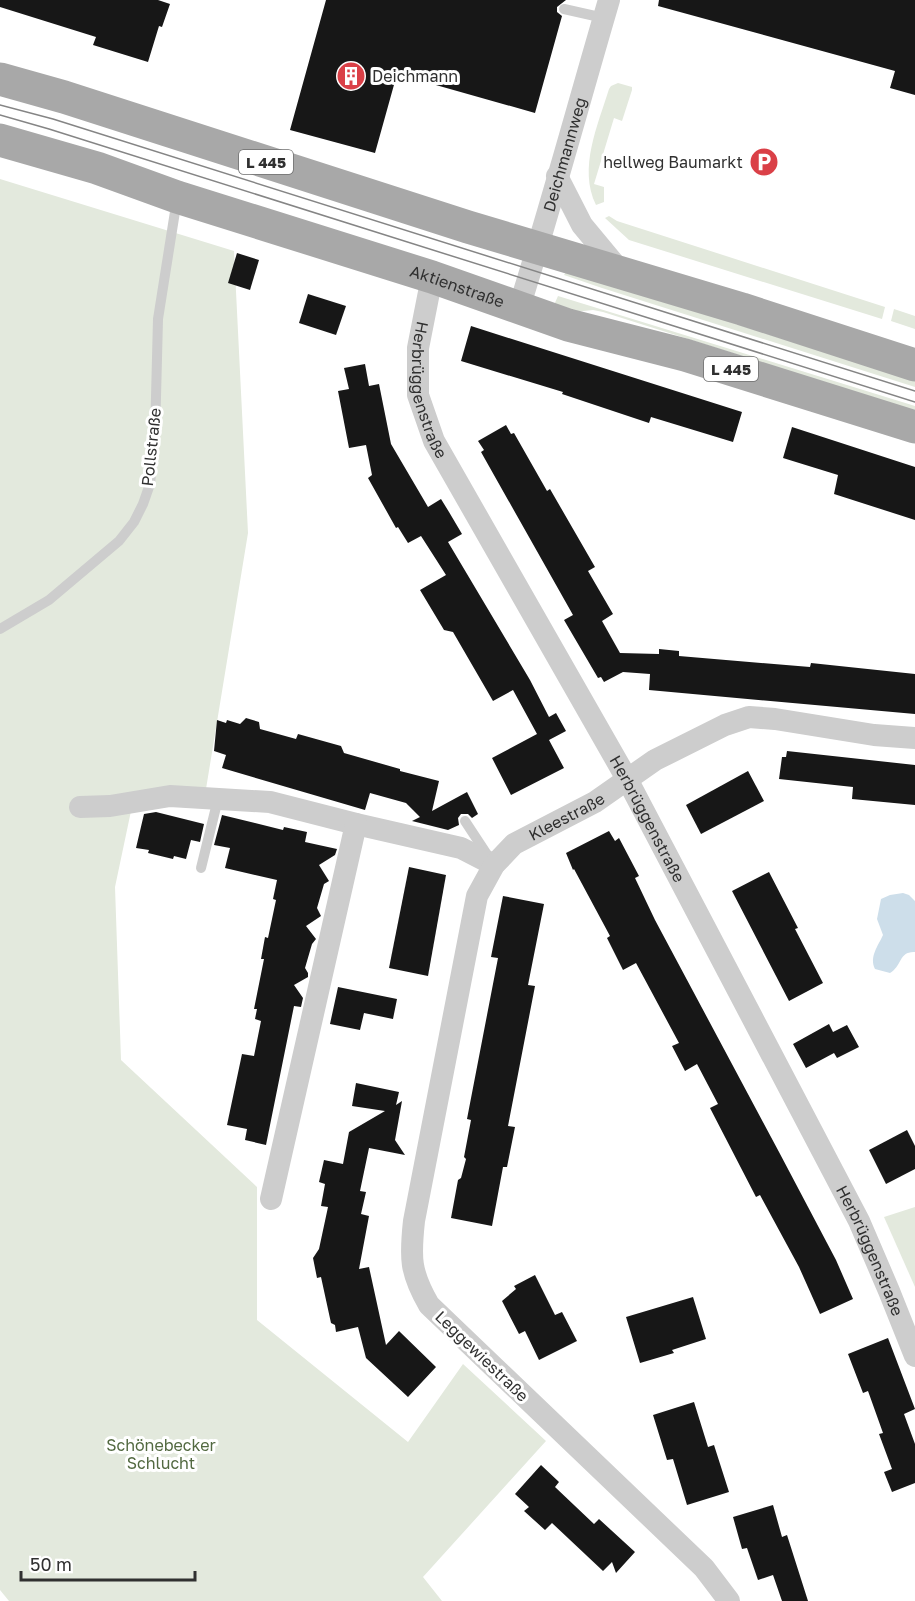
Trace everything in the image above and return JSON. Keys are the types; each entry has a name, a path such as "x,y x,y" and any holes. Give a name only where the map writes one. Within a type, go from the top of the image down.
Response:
{"main road":[{"name":"L 445","path":"0,79 64,97 150,126 915,365"},
{"name":"Aktienstraße","path":"0,140 98,168 177,197 432,277 576,328 685,355 915,427"}],"street":[{"name":"Deichmannweg","path":"519,308 539,248 557,176 607,9"},
{"path":"557,176 582,225 621,272"},
{"name":"Herbrüggenstraße","path":"432,277 417,348 418,395 434,441 627,779 859,1221 915,1356"},
{"name":"Kleestraße","path":"494,865 514,844 595,802 655,760 725,725 749,717 874,735 915,738"},
{"path":"80,807 110,806 170,796 270,802 461,848 494,865"},
{"path":"271,1199 356,824"},
{"name":"Leggewiestraße","path":"494,865 477,896 414,1221 412,1264 416,1284 429,1305 704,1568 729,1601"}],"lane":[{"path":"564,9 607,9"},
{"name":"Pollstraße","path":"0,629 49,600 119,541 134,522 143,504 150,484 155,436 158,319 177,197"},
{"path":"201,868 218,799"},
{"path":"465,821 494,865"}],"green space":[{"path":"618,83 632,87 632,90 622,121 614,118 594,184 604,187 604,202 596,205 591,191 589,162 595,132 609,89"},
{"name":"Schönebecker Schlucht","path":"0,179 234,251 248,533 205,795 135,792 115,887 121,1060 257,1187 257,1320 408,1442 463,1364 546,1441 423,1577 442,1601 9,1601 0,1590"},
{"path":"609,216 617,221 885,307 882,319 629,240 605,218"},
{"path":"567,270 915,381 915,387 602,288 564,275"},
{"path":"558,296 915,406 915,411 603,312 593,310 574,312 554,305"},
{"path":"894,309 915,316 915,329 891,321"},
{"path":"915,1207 915,1287 884,1217"}],"water":[{"path":"903,893 915,901 915,952 903,956 890,973 875,969 873,965 875,952 883,935 877,919 881,899"}],"building":[{"path":"0,0 158,0 170,4 162,27 159,26 148,62 93,45 96,37 0,7"},
{"path":"326,0 566,0 557,7 557,12 562,16 535,113 397,74 375,153 290,130"},
{"path":"659,0 915,0 915,95 890,88 895,71 658,6"},
{"path":"237,253 259,260 250,290 228,283"},
{"path":"308,294 346,306 336,335 299,323"},
{"path":"471,326 742,412 733,442 651,417 649,423 562,394 563,392 461,361"},
{"path":"365,364 369,386 379,384 391,444 428,507 441,499 449,512 462,534 448,542 530,680 549,717 556,713 566,731 549,740 564,768 511,795 492,758 537,734 513,690 493,701 453,632 444,630 420,590 446,575 421,536 408,543 398,527 396,528 368,478 372,475 366,445 349,448 338,391 349,389 344,368"},
{"path":"506,425 511,434 514,433 547,491 550,489 595,567 588,571 613,614 602,621 620,653 659,654 659,649 679,651 679,656 810,667 811,663 915,674 915,714 649,690 650,674 623,672 604,682 601,677 598,678 564,620 573,615 481,452 484,450 478,441"},
{"path":"792,427 915,467 915,520 834,494 838,475 783,458"},
{"path":"246,718 259,722 260,729 296,739 298,734 341,746 344,753 439,781 432,811 467,792 478,814 472,818 468,814 461,814 458,818 459,825 448,830 412,821 420,817 406,803 370,793 365,810 222,768 226,755 214,751 217,720 240,724"},
{"path":"787,751 915,765 915,805 852,799 853,787 779,779 782,757 786,757"},
{"path":"748,771 764,801 701,834 686,805"},
{"path":"156,812 204,824 200,842 191,840 186,859 174,856 173,859 136,848 144,814"},
{"path":"222,815 283,830 284,827 307,832 305,842 337,849 335,855 319,865 329,881 324,884 317,908 321,916 306,926 316,939 312,944 305,968 308,977 294,985 303,998 301,1007 294,1006 266,1145 245,1140 247,1129 227,1125 242,1054 254,1056 261,1021 255,1019 257,1009 254,1009 264,959 261,959 265,937 268,938 276,900 273,899 277,880 225,868 230,848 214,845"},
{"path":"609,831 615,841 619,838 639,876 635,878 655,920 836,1260 853,1299 820,1314 799,1267 760,1195 756,1197 710,1108 718,1104 697,1064 685,1071 672,1046 679,1043 636,963 623,970 607,938 610,936 566,853"},
{"path":"409,867 446,875 428,976 389,968"},
{"path":"769,872 823,983 789,1001 732,891"},
{"path":"503,896 544,904 528,985 535,986 508,1126 515,1127 507,1167 503,1167 492,1226 451,1218 458,1180 461,1178 466,1159 464,1157 471,1120 467,1119 498,958 491,957"},
{"path":"338,987 397,999 393,1019 364,1013 360,1030 330,1024"},
{"path":"829,1024 833,1032 847,1025 859,1047 837,1058 834,1053 806,1068 793,1044"},
{"path":"356,1083 399,1092 396,1105 402,1101 395,1140 405,1155 369,1148 360,1191 366,1192 361,1214 369,1216 359,1269 369,1267 386,1345 399,1331 436,1367 408,1397 366,1358 358,1327 336,1332 335,1325 331,1323 321,1277 317,1278 313,1258 319,1249 328,1207 321,1206 325,1184 319,1182 324,1160 343,1164 349,1132 385,1111 352,1106"},
{"path":"907,1130 915,1146 915,1169 886,1184 869,1150"},
{"path":"535,1275 555,1315 562,1312 577,1341 539,1360 525,1331 519,1334 502,1301 516,1289 514,1286"},
{"path":"693,1297 706,1339 672,1350 674,1353 640,1363 626,1317"},
{"path":"888,1338 915,1409 904,1414 915,1444 915,1483 892,1492 884,1472 892,1469 879,1434 883,1433 868,1391 863,1393 848,1354"},
{"path":"694,1402 708,1447 714,1445 729,1492 687,1505 673,1459 667,1460 653,1415"},
{"path":"541,1465 559,1482 555,1487 594,1524 599,1519 635,1552 616,1573 612,1562 603,1571 552,1523 545,1530 524,1511 529,1507 515,1494"},
{"path":"773,1505 782,1537 787,1535 808,1601 782,1601 773,1575 758,1580 747,1548 742,1549 733,1517"}],"tram line":[{"path":"0,105 53,119 915,391"},
{"path":"0,115 915,402"}],"place":[{"name":"Deichmann","path":"351,76"},
{"name":"hellweg Baumarkt","path":"764,162"}]}
